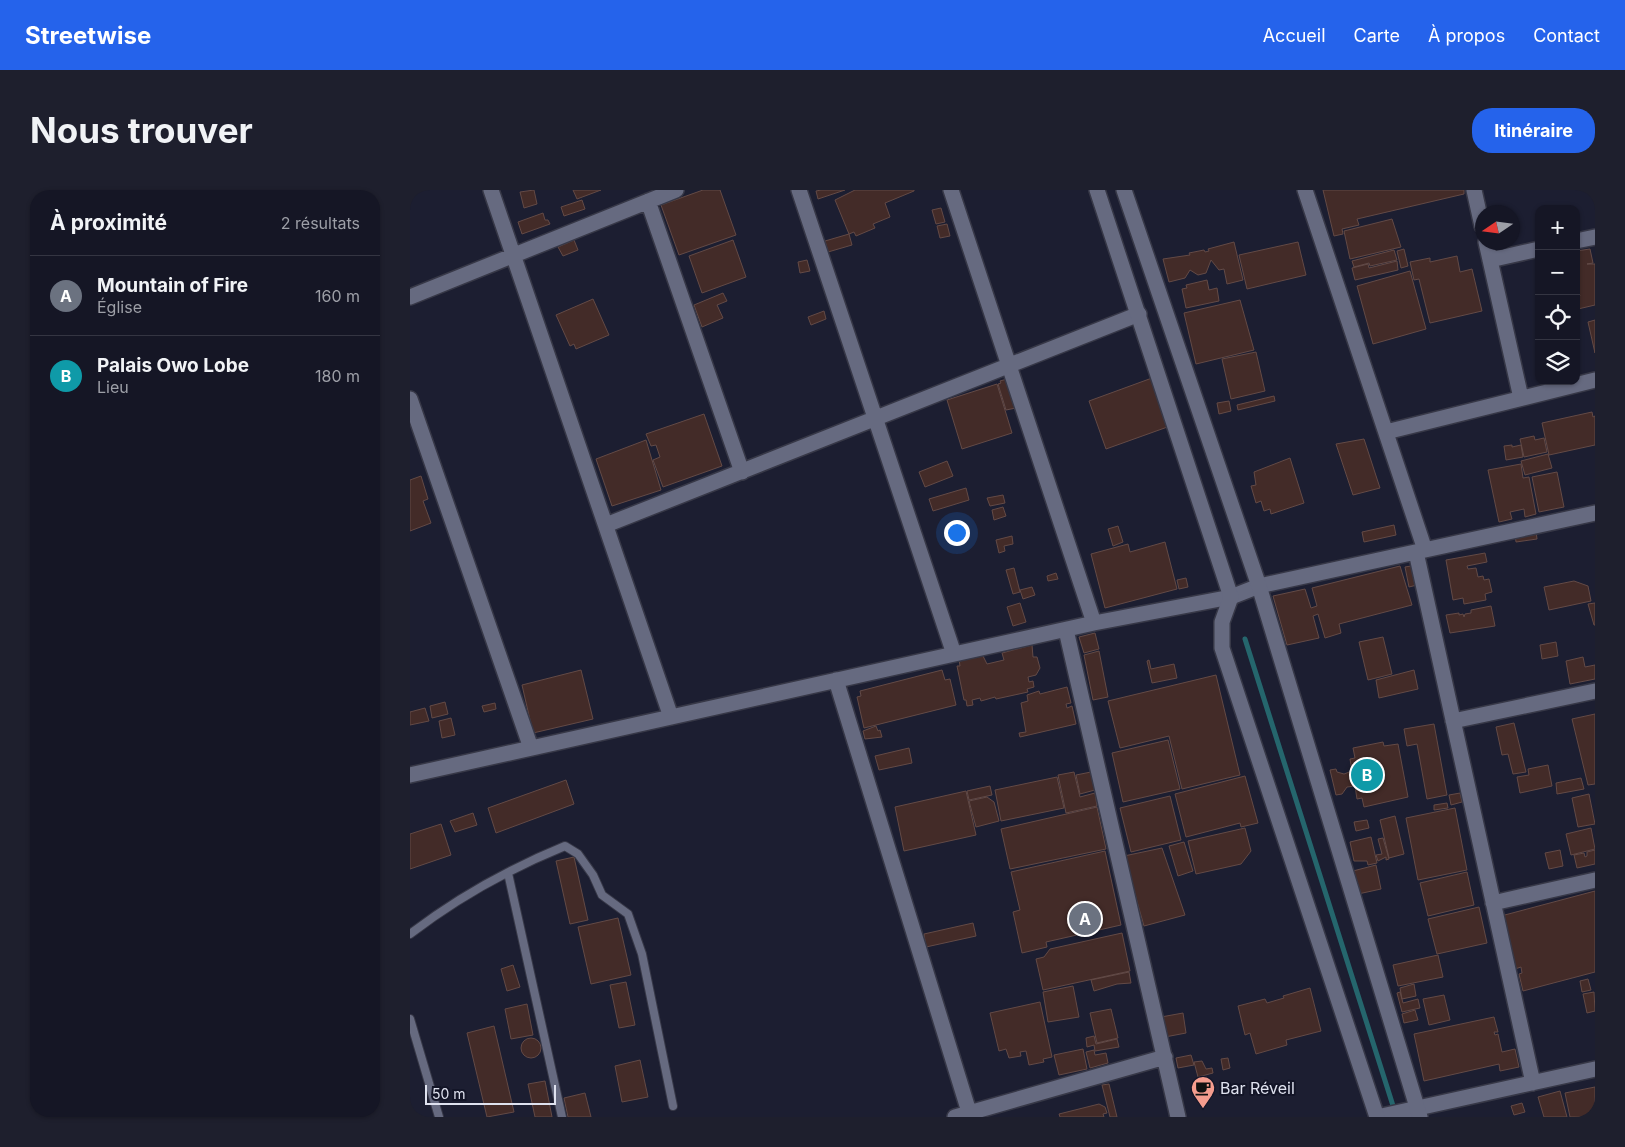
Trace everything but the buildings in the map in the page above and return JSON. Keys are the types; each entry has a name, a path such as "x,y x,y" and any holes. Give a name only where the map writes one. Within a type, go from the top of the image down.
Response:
{"street":[{"path":"491,190 671,717"},
{"path":"410,296 676,190"},
{"path":"799,190 954,654"},
{"path":"951,190 1094,623"},
{"path":"1097,190 1232,597 1222,622 1222,648 1377,1117 1419,1112 1595,1069"},
{"path":"1126,190 1259,586 1419,1112"},
{"path":"1305,190 1386,432 1420,551 1453,721 1533,1083"},
{"path":"1474,190 1477,205"},
{"path":"648,201 742,472"},
{"path":"1580,240 1595,237"},
{"path":"1488,250 1521,398"},
{"path":"1490,260 1535,250"},
{"path":"606,525 1010,367 1139,314"},
{"path":"1386,432 1595,380"},
{"path":"410,399 531,748"},
{"path":"410,775 1094,623 1232,597 1259,586 1595,512"},
{"path":"1066,630 1166,1057 1178,1117"},
{"path":"836,680 962,1115 1166,1057"},
{"path":"1453,721 1595,690"},
{"path":"1493,903 1595,880"}],"lane":[{"path":"410,934 440,911 534,859 565,846 578,854 593,875 602,895 628,914 642,954 673,1106"},
{"path":"508,873 562,1117"},
{"path":"410,1019 413,1042 439,1117"}],"waterway":[{"path":"1245,639 1395,1112"}],"place":[{"name":"Palais Owo Lobe","path":"1367,775"},
{"name":"Mountain of Fire","path":"1085,919"},
{"name":"Bar Réveil","path":"1203,1109"}]}
